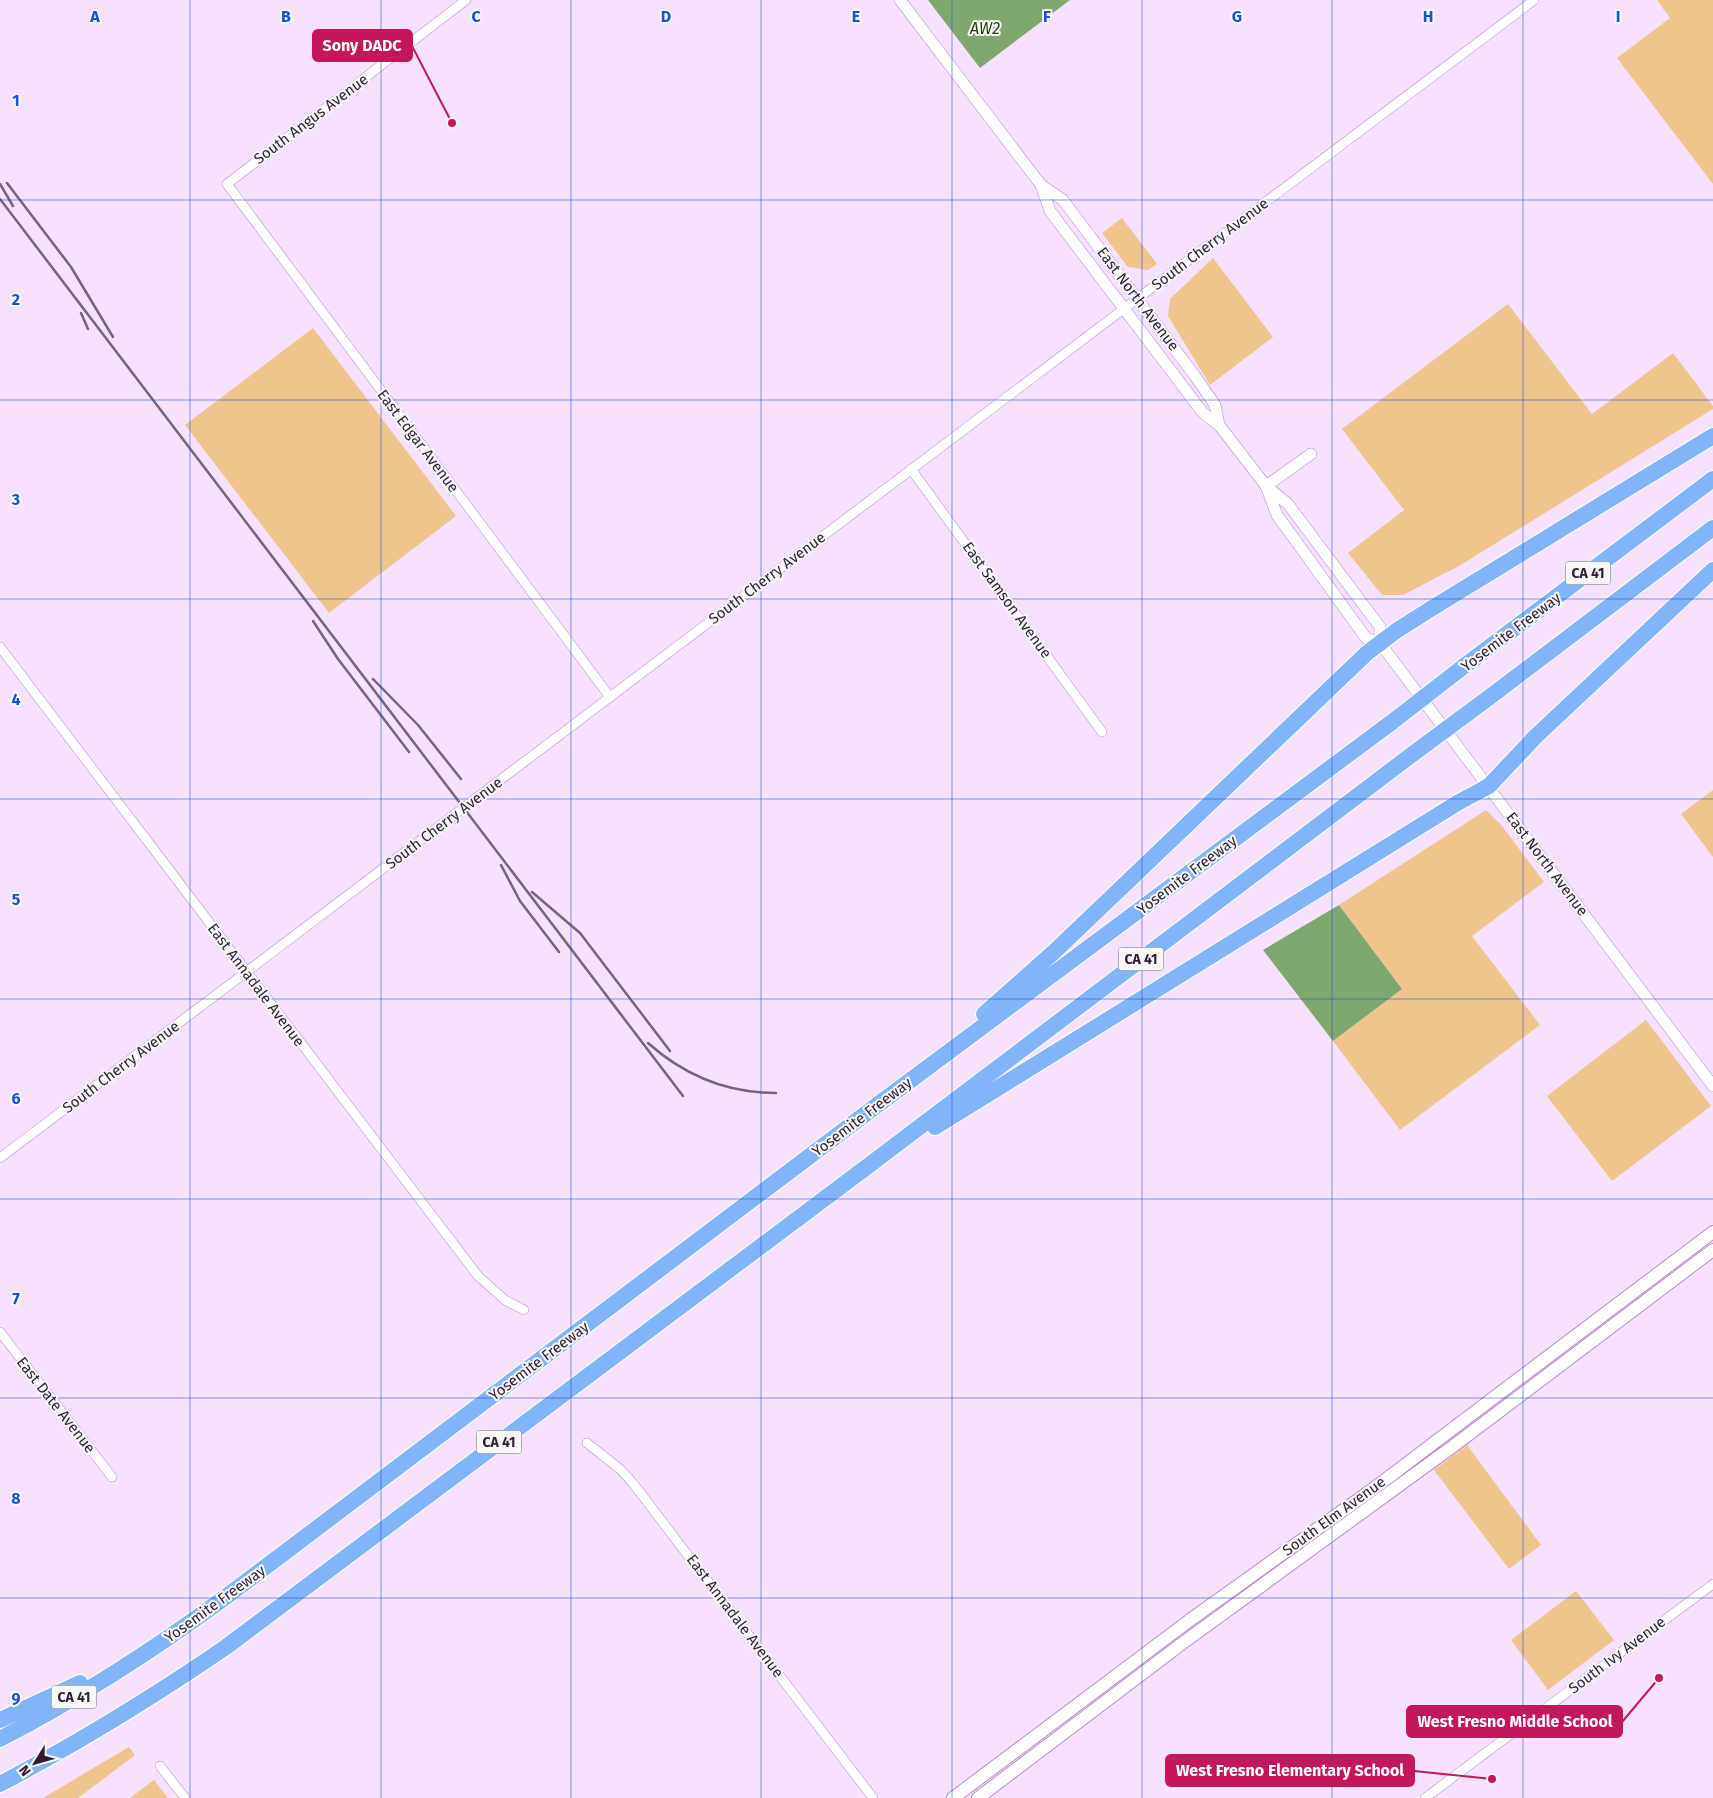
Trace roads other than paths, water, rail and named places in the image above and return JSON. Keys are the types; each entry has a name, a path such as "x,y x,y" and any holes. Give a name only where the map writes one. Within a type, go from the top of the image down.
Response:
{"highway":[{"path":"884,1100 1055,951 1380,643 1429,610 1713,436"},
{"name":"Yosemite Freeway","path":"0,1738 98,1683 231,1593 884,1100 1392,722 1713,479"},
{"name":"CA 41","path":"0,1784 50,1757 166,1688 226,1647 868,1166 1713,528"},
{"path":"868,1166 974,1103 1459,802 1489,786 1536,737 1713,570"},
{"path":"0,1720 145,1653"},
{"path":"0,1791 50,1757"}],"main road":[{"name":"South Elm Avenue","path":"953,1798 1184,1624 1373,1489 1713,1232"},
{"name":"South Elm Avenue","path":"978,1798 1184,1642 1324,1541 1713,1250"},
{"path":"1316,1529 1324,1541"}],"street":[{"name":"South Angus Avenue","path":"227,184 466,0"},
{"name":"East North Avenue","path":"900,0 1040,185 1050,211 1203,413 1219,425 1266,486 1288,504 1380,627 1380,643"},
{"name":"South Cherry Avenue","path":"0,1158 1534,0"},
{"name":"East Edgar Avenue","path":"227,184 610,697"},
{"name":"East North Avenue","path":"1040,185 1063,200 1137,298 1215,405 1219,425"},
{"path":"1266,486 1311,454"},
{"name":"East Samson Avenue","path":"911,469 1102,732"},
{"name":"East North Avenue","path":"1266,486 1277,515 1366,638 1380,643 1713,1086"},
{"name":"East Annadale Avenue","path":"0,647 478,1276 505,1300 524,1310"},
{"name":"East Date Avenue","path":"0,1332 112,1477"},
{"name":"East Annadale Avenue","path":"587,1443 621,1470 632,1482 873,1798"},
{"name":"South Ivy Avenue","path":"1426,1798 1713,1584"},
{"path":"160,1766 185,1798"}],"water":[{"name":"AW2","path":"928,0 1070,0 980,68"},
{"path":"1339,905 1402,989 1333,1041 1263,950"}],"railway":[{"path":"7,183 71,267 113,337"},
{"path":"0,184 13,206"},
{"path":"0,199 683,1096"},
{"path":"81,313 88,329"},
{"path":"313,621 338,659 409,752"},
{"path":"373,679 418,725 461,779"},
{"path":"501,865 520,901 559,952"},
{"path":"532,892 580,933 670,1051"},
{"path":"648,1043 677,1065 707,1080 740,1090 776,1093"}],"place":[{"name":"Sony DADC","path":"452,123"},
{"name":"West Fresno Middle School","path":"1659,1678"},
{"name":"West Fresno Elementary School","path":"1492,1779"}]}
